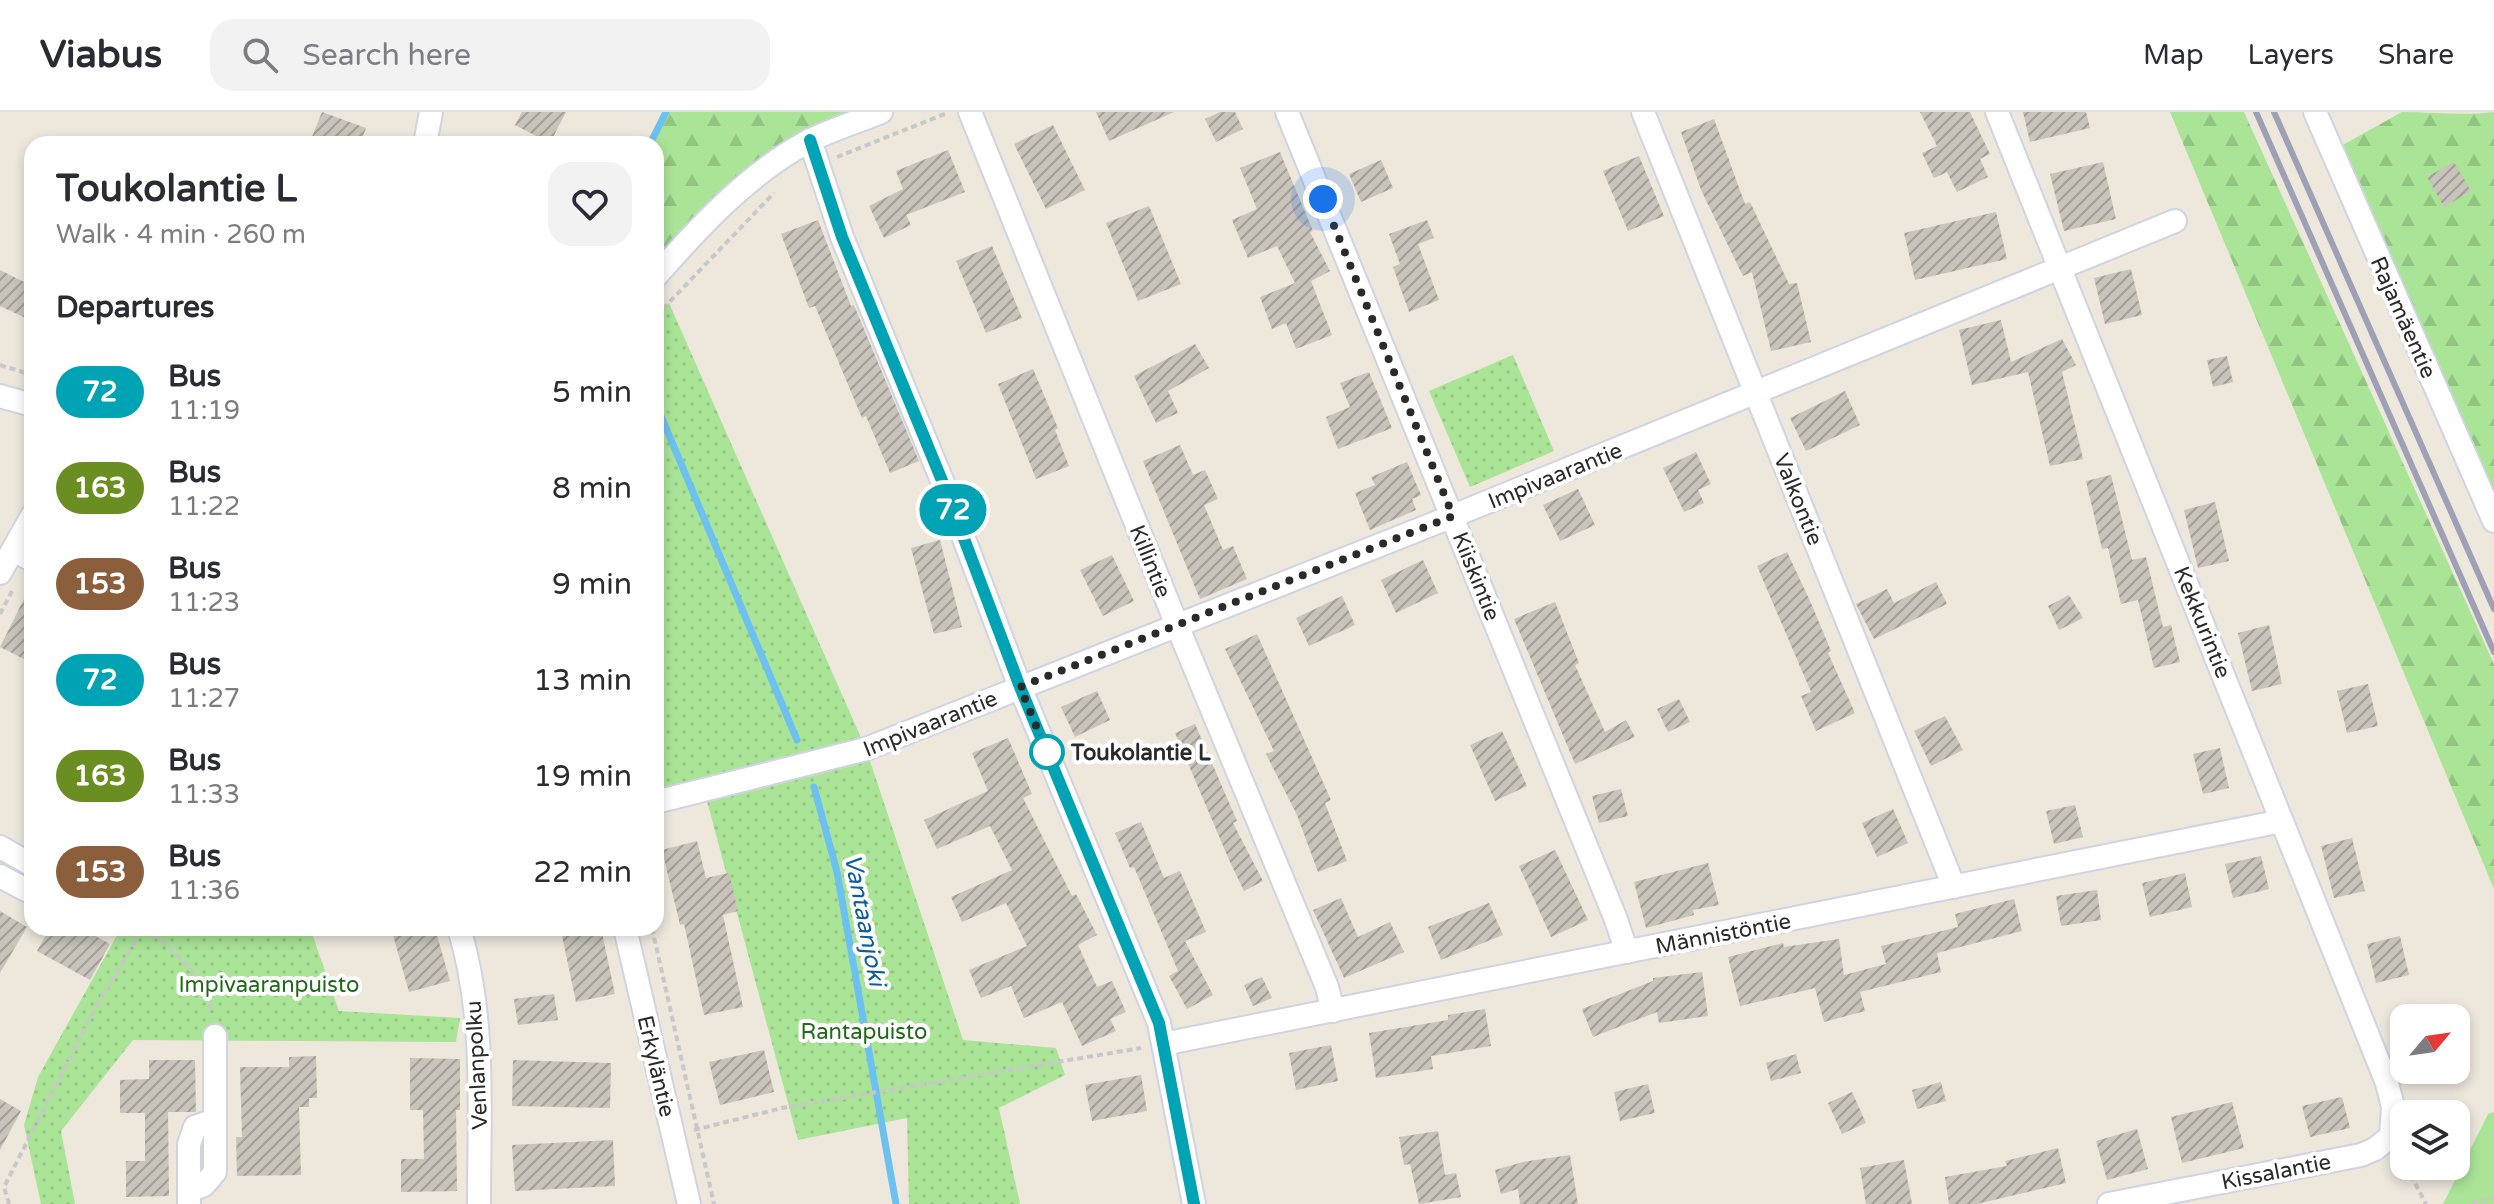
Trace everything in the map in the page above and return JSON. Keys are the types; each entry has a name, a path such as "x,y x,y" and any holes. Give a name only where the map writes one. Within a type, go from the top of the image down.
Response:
{"street":[{"path":"426,136 431,112"},
{"path":"664,267 728,199 790,152 810,140 881,112"},
{"name":"Killintie","path":"970,112 1327,987 1333,1011"},
{"name":"Kiiskintie","path":"1287,112 1627,952"},
{"name":"Valkontie","path":"1643,112 1954,887"},
{"name":"Kekkurintie","path":"1997,112 2391,1100"},
{"name":"Rajamäentie","path":"2315,112 2494,521"},
{"path":"810,140 842,237 943,483 1020,687 1159,1023 1194,1204"},
{"name":"Impivaarantie","path":"664,800 866,749 1453,516 2175,221"},
{"path":"0,396 24,403"},
{"path":"0,573 22,555"},
{"name":"Männistöntie","path":"1163,1044 2282,821"},
{"path":"0,847 24,860"},
{"path":"0,876 24,889"},
{"name":"Venlanpolku","path":"461,936 475,1004 480,1057 479,1204"},
{"name":"Erkyläntie","path":"627,936 689,1204"},
{"path":"189,1197 189,1144 195,1127 214,1120 215,1036"},
{"name":"Kissalantie","path":"2109,1204 2361,1155 2390,1137"}],"path":[{"path":"817,166 950,112"},
{"path":"664,308 775,191"},
{"path":"0,365 24,372"},
{"path":"9,1204 4,1187 96,1007 139,936"},
{"path":"156,936 194,974 210,999 215,1036"},
{"path":"654,936 714,1204"},
{"path":"673,1134 782,1108 1163,1044"},
{"path":"0,1179 7,1181"},
{"path":"2413,1180 2426,1204"},
{"path":"2472,1204 2494,1197"}],"green space":[{"path":"666,112 864,112 794,140 685,243 664,276 664,136 654,136"},
{"path":"2170,112 2244,112 2494,664 2494,889"},
{"path":"2402,112 2494,112 2494,521 2332,151"},
{"name":"Rantapuisto","path":"669,303 866,749 963,1040 1056,1048 1065,1075 999,1108 1020,1204 909,1204 907,1118 798,1140 704,790 664,800 664,308"},
{"path":"1513,355 1554,451 1470,487 1429,391"},
{"name":"Impivaaranpuisto","path":"117,936 313,936 339,1011 460,1018 456,1042 133,1040 61,1131 75,1204 41,1204 24,1125 38,1077"},
{"path":"2494,1112 2494,1204 2443,1204 2455,1180 2470,1180 2470,1150 2488,1114"}],"building":[{"path":"322,112 366,128 363,136 312,136"},
{"path":"522,112 566,112 554,136 536,136 515,125"},
{"path":"1096,112 1174,112 1109,141"},
{"path":"1220,112 1235,112 1243,129 1216,142 1205,119"},
{"path":"1920,112 1970,112 1990,154 1980,159 1988,177 1957,192 1947,172 1934,178 1922,153 1937,146"},
{"path":"2023,112 2086,112 2090,128 2030,142"},
{"path":"1714,119 1745,204 1750,202 1789,284 1797,283 1811,342 1771,351 1752,272 1743,276 1701,190 1681,132"},
{"path":"1053,125 1085,190 1046,209 1014,144"},
{"path":"948,150 965,192 906,215 911,225 884,238 869,206 903,189 896,171"},
{"path":"1280,152 1313,231 1310,232 1330,271 1311,281 1332,335 1296,349 1286,323 1272,329 1260,297 1295,283 1277,246 1248,258 1232,220 1257,209 1240,168"},
{"path":"1639,156 1664,216 1628,231 1603,171"},
{"path":"1381,160 1393,188 1361,202 1349,174"},
{"path":"2103,162 2116,219 2064,231 2050,174"},
{"path":"2454,162 2471,191 2444,207 2427,177"},
{"path":"1149,206 1181,284 1138,301 1106,223"},
{"path":"1996,212 2007,259 1915,280 1904,233"},
{"path":"818,220 851,306 854,305 919,461 890,473 866,416 862,418 815,306 809,308 781,234"},
{"path":"1427,220 1434,238 1418,244 1439,300 1409,312 1393,267 1400,264 1389,234"},
{"path":"992,246 1022,318 986,333 956,261"},
{"path":"2131,269 2142,315 2105,324 2094,278"},
{"path":"0,270 24,282 24,317 0,306"},
{"path":"2001,320 2011,362 2062,339 2076,365 2062,372 2083,459 2050,466 2028,372 1972,385 1959,330"},
{"path":"1195,344 1209,368 1168,391 1178,413 1156,423 1134,376"},
{"path":"2227,356 2233,382 2213,387 2207,360"},
{"path":"1033,369 1058,428 1055,430 1069,466 1036,479 998,384"},
{"path":"1369,372 1392,428 1338,449 1326,417 1350,407 1340,383"},
{"path":"1845,391 1860,425 1806,451 1790,418"},
{"path":"1180,445 1193,475 1205,470 1218,499 1204,505 1223,550 1233,546 1247,579 1200,599 1143,461"},
{"path":"1696,452 1711,484 1698,490 1704,503 1684,512 1663,468"},
{"path":"1407,462 1421,495 1412,499 1416,510 1370,530 1355,493 1375,485 1371,477"},
{"path":"2111,475 2132,560 2146,557 2163,627 2171,625 2180,662 2154,668 2138,600 2121,604 2108,548 2102,549 2086,481"},
{"path":"1578,489 1595,525 1560,541 1543,505"},
{"path":"2215,502 2229,561 2198,568 2184,510"},
{"path":"940,540 962,627 934,634 911,548"},
{"path":"1787,552 1855,713 1816,731 1801,696 1811,692 1757,566"},
{"path":"1112,555 1134,601 1103,616 1080,570"},
{"path":"1423,560 1438,593 1396,613 1381,580"},
{"path":"1936,582 1947,604 1874,639 1856,604 1887,589 1894,603"},
{"path":"2069,595 2083,618 2059,630 2048,606"},
{"path":"1342,596 1355,625 1309,646 1296,618"},
{"path":"24,599 24,659 0,647"},
{"path":"1555,602 1579,663 1575,665 1605,732 1626,720 1635,737 1575,764 1514,619"},
{"path":"2269,625 2282,684 2252,691 2238,633"},
{"path":"1257,634 1331,800 1325,803 1347,861 1318,872 1297,815 1266,754 1274,751 1225,649"},
{"path":"2368,684 2378,726 2347,733 2337,691"},
{"path":"1097,691 1110,720 1075,737 1061,707"},
{"path":"1679,699 1690,722 1668,732 1657,709"},
{"path":"1945,716 1963,750 1931,766 1914,731"},
{"path":"1195,724 1237,821 1233,823 1263,881 1244,891 1175,733"},
{"path":"1502,731 1527,786 1495,801 1470,745"},
{"path":"1008,738 1032,794 1023,798 1072,896 1076,894 1097,935 1078,945 1097,987 1112,981 1126,1012 1110,1019 1116,1031 1082,1046 1062,1002 1024,1018 1011,986 981,998 969,970 1027,946 1006,903 962,922 951,897 1012,870 990,826 937,849 924,820 988,791 972,753"},
{"path":"2220,748 2229,788 2203,794 2193,754"},
{"path":"1621,789 1628,816 1599,823 1592,796"},
{"path":"2075,805 2083,837 2054,844 2046,811"},
{"path":"1893,809 1908,843 1877,857 1862,823"},
{"path":"1141,822 1164,878 1180,871 1206,932 1185,941 1213,995 1187,1009 1169,976 1178,971 1134,867 1130,868 1115,833"},
{"path":"2352,838 2365,891 2334,898 2321,846"},
{"path":"697,841 706,878 729,873 738,911 723,915 743,1007 704,1015 664,849"},
{"path":"1555,850 1588,920 1551,937 1519,866"},
{"path":"2261,856 2269,889 2233,898 2225,864"},
{"path":"1708,863 1719,905 1693,910 1694,915 1646,928 1634,882"},
{"path":"2185,873 2192,907 2150,917 2142,883"},
{"path":"2097,890 2101,920 2061,926 2056,896"},
{"path":"1341,898 1358,937 1390,922 1404,952 1344,978 1313,910"},
{"path":"2014,899 2022,931 1937,953 1941,972 1860,992 1865,1011 1824,1022 1815,988 1740,1006 1728,957 1783,943 1784,947 1839,939 1844,975 1886,964 1881,946 1958,927 1955,914"},
{"path":"1489,903 1503,935 1441,960 1428,927"},
{"path":"0,911 24,925 24,932 0,973"},
{"path":"45,936 96,936 110,944 90,980 37,951"},
{"path":"393,936 437,936 450,981 409,992"},
{"path":"562,936 603,936 615,994 576,1002"},
{"path":"2400,936 2409,975 2376,983 2367,944"},
{"path":"1702,972 1708,1016 1659,1023 1657,1012 1593,1037 1582,1009 1653,981 1653,978"},
{"path":"1262,977 1272,998 1253,1006 1244,985"},
{"path":"554,994 558,1020 518,1025 514,999"},
{"path":"1485,1009 1491,1046 1431,1056 1433,1069 1376,1078 1369,1033 1448,1020 1448,1015"},
{"path":"1331,1045 1338,1081 1296,1090 1289,1053"},
{"path":"764,1050 774,1092 720,1105 709,1062"},
{"path":"1796,1054 1801,1073 1771,1081 1766,1063"},
{"path":"316,1056 317,1098 309,1098 309,1107 299,1107 301,1175 237,1176 236,1137 242,1137 240,1067 289,1067 289,1057"},
{"path":"410,1058 460,1059 460,1110 456,1110 457,1191 401,1192 401,1159 424,1159 423,1110 410,1110"},
{"path":"149,1060 195,1060 196,1112 168,1112 169,1196 126,1197 126,1161 145,1161 145,1113 120,1113 120,1080 149,1079"},
{"path":"513,1060 611,1063 610,1108 512,1106"},
{"path":"1141,1075 1147,1111 1092,1121 1085,1085"},
{"path":"1941,1082 1946,1101 1917,1109 1912,1090"},
{"path":"1648,1084 1655,1113 1620,1121 1614,1092"},
{"path":"1852,1092 1866,1123 1842,1134 1828,1103"},
{"path":"2342,1097 2350,1128 2310,1137 2302,1106"},
{"path":"0,1099 21,1111 0,1150"},
{"path":"2232,1102 2244,1148 2182,1163 2171,1117"},
{"path":"2137,1129 2148,1169 2107,1180 2096,1141"},
{"path":"1438,1131 1445,1175 1456,1173 1461,1197 1419,1204 1410,1164 1404,1165 1399,1137"},
{"path":"613,1140 615,1186 515,1191 512,1145"},
{"path":"2058,1148 2066,1183 1977,1204 1949,1204 1945,1177 2007,1166 2005,1161"},
{"path":"1570,1155 1578,1204 1520,1204 1518,1189 1501,1194 1495,1170"},
{"path":"1904,1160 1912,1204 1866,1204 1860,1168"}],"waterway":[{"name":"Vantaanjoki","path":"654,136 666,112"},
{"name":"Vantaanjoki","path":"664,423 797,740"},
{"name":"Vantaanjoki","path":"814,787 837,872 896,1204"}],"railway":[{"path":"2256,112 2494,652"},
{"path":"2274,112 2494,609"}],"bus line":[{"name":"72","path":"810,140 842,237 943,483 1020,687 1159,1023 1194,1204"}],"place":[{"name":"Toukolantie L","path":"1047,752"}],"route":[{"path":"1047,752 1020,687 1453,516 1323,199"}]}
